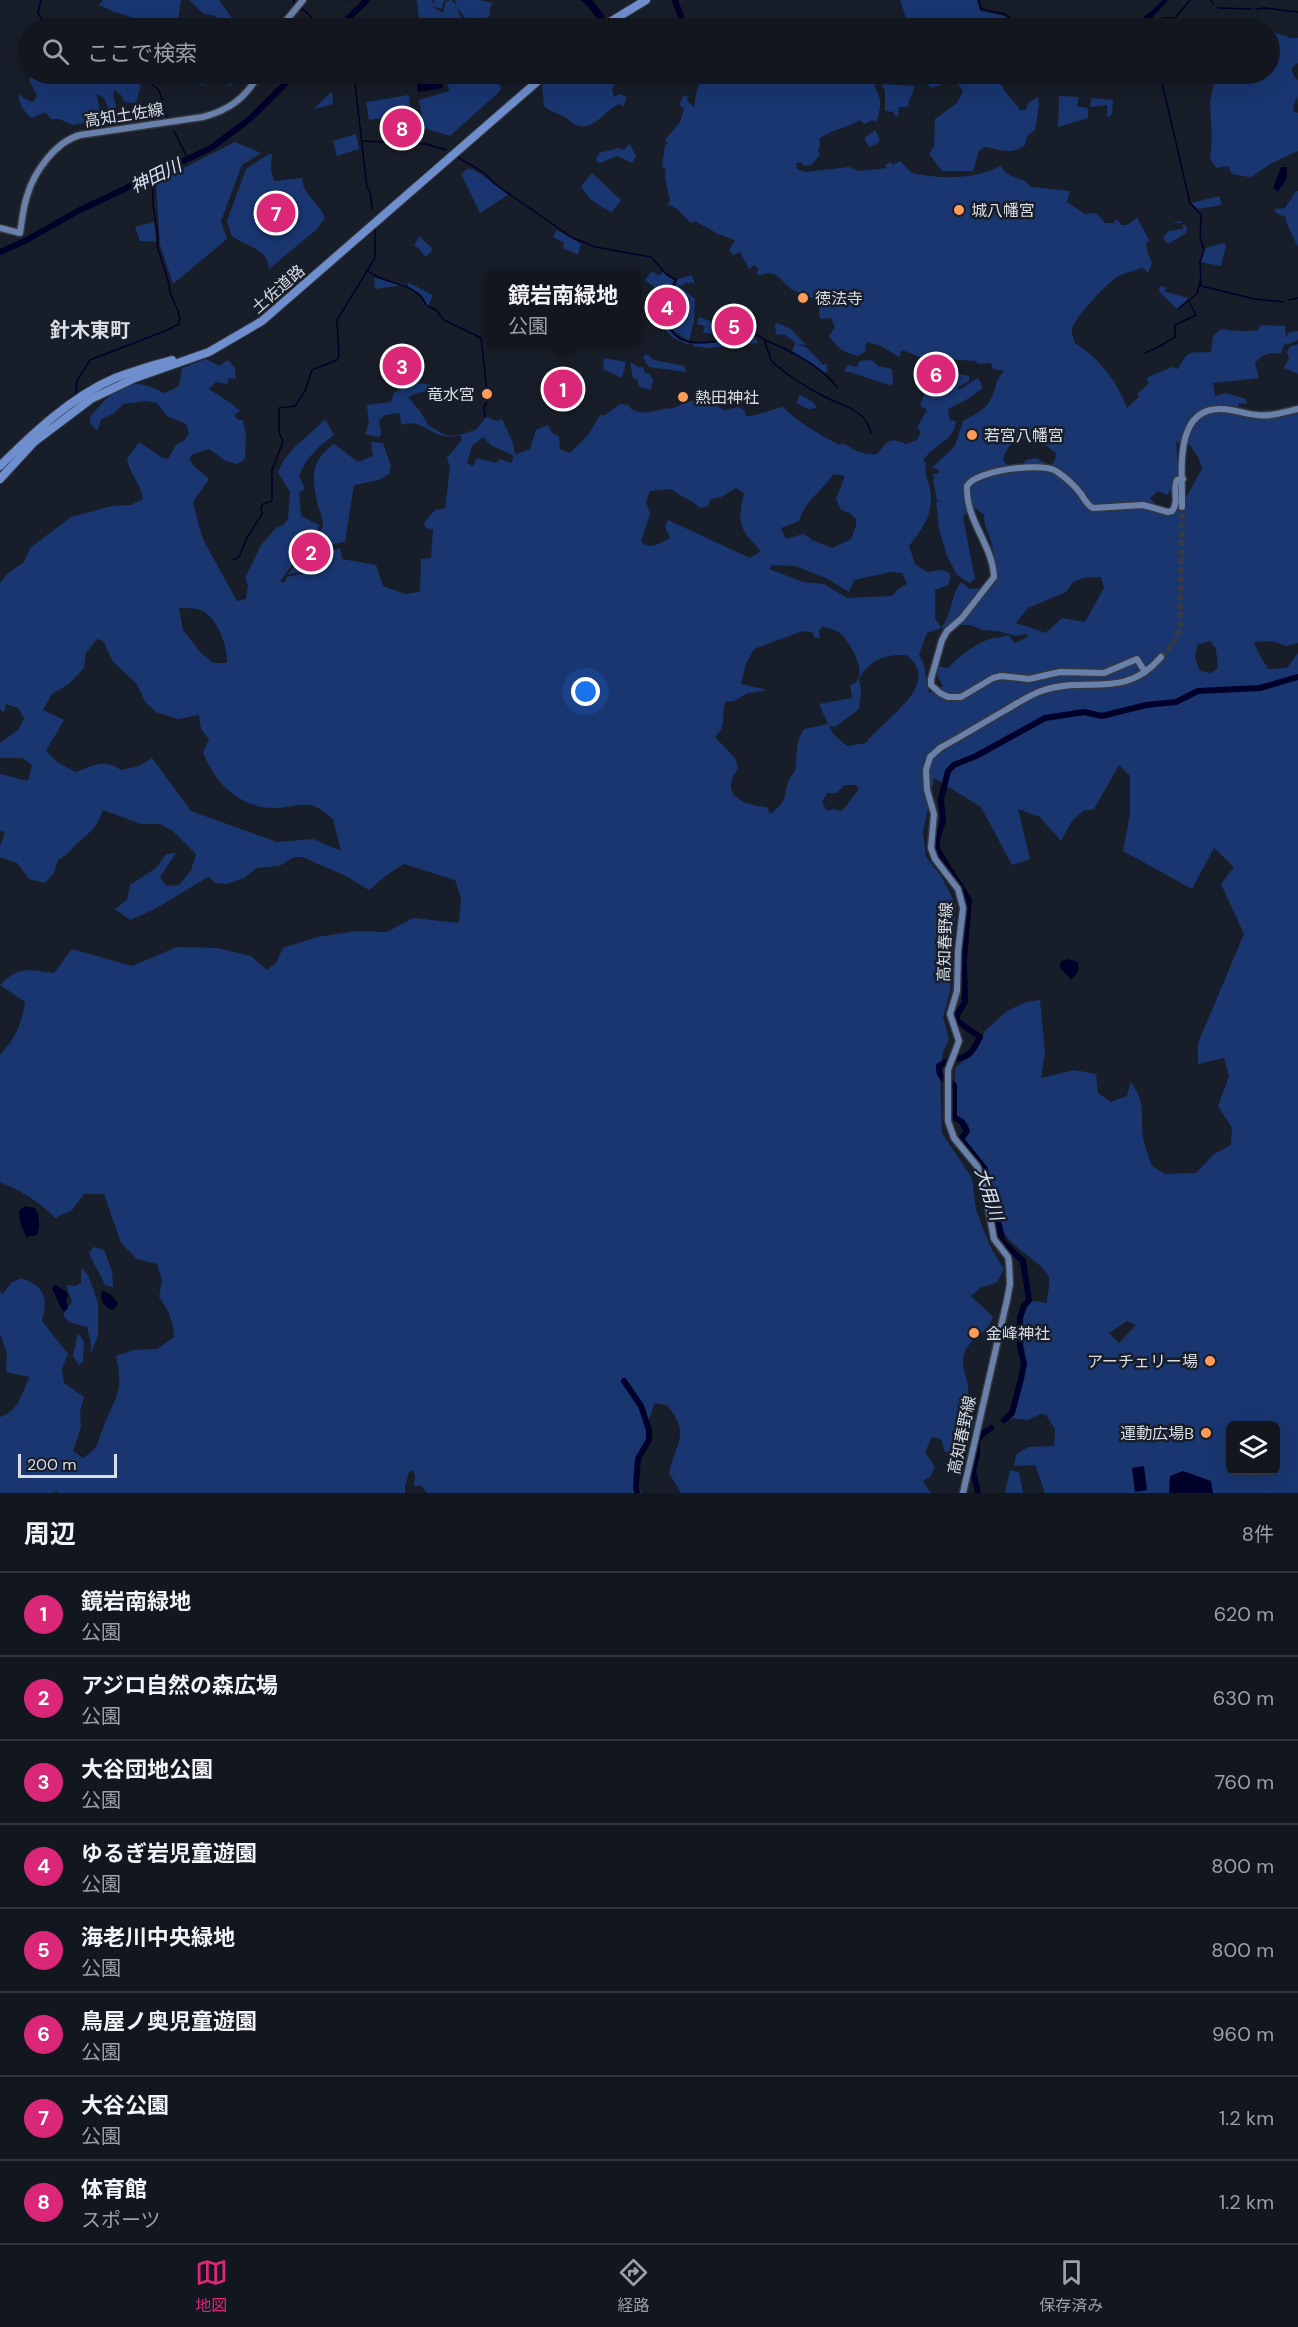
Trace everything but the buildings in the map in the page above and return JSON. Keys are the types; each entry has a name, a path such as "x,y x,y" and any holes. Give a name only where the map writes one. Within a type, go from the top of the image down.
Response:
{"highway":[{"path":"610,18 637,0"},
{"path":"610,18 646,0"},
{"name":"土佐道路","path":"0,466 37,432 86,394 113,379 208,348 252,322 527,84"},
{"name":"土佐道路","path":"1,477 34,442 92,399 135,378 209,352 262,321 535,84"}],"main road":[{"path":"288,18 303,0"},
{"name":"高知土佐線","path":"0,228 20,233 31,184 56,149 66,140 80,135 203,117 216,113 239,100 251,84"},
{"path":"1182,507 1184,437 1191,424 1201,414 1220,409 1259,416 1298,410"},
{"path":"1145,672 1137,659 1104,673 1060,672 1029,679 1001,676 993,678 961,697 948,697 931,685 933,668 947,631 962,618 994,578 984,544 968,508 967,486 974,478 1003,471 1047,468 1061,475 1080,492 1086,503 1093,508 1143,505 1168,512 1172,511 1176,503 1175,483 1182,478"},
{"name":"高知春野線","path":"963,1493 1010,1284 1008,1257 994,1239 980,1172 954,1138 947,1115 951,1060 959,1041 950,1014 957,991 957,951 963,908 958,889 932,853 930,842 934,810 927,790 926,777 930,757 940,748 1038,692 1059,686 1115,684 1145,672 1161,657"}],"shaded area":[{"path":"103,0 181,0 178,18 132,18 99,5"},
{"path":"189,0 219,0 232,18 217,18 204,14"},
{"path":"415,0 433,0 430,5 435,0 447,0 444,1 442,9 431,6 443,13 446,2 451,0 457,5 455,0 478,0 493,3 490,15 487,18 465,18 457,6 462,18 419,18"},
{"path":"580,0 592,0 604,15 597,18"},
{"path":"900,0 977,0 980,11 1007,18 906,18"},
{"path":"1163,0 1168,0 1152,18 1144,18"},
{"path":"1280,34 1298,38 1298,63 1291,68 1298,80 1298,106 1297,97 1293,111 1298,113 1298,151 1249,177 1232,174 1228,166 1216,168 1210,159 1212,137 1210,102 1214,84 1280,84"},
{"path":"31,84 140,84 141,86 136,102 131,103 124,101 121,95 114,90 116,106 114,111 110,112 104,98 97,94 100,114 94,121 73,125 59,119 51,119 45,112 32,118 24,111 18,94 34,102 37,95"},
{"path":"417,84 443,84 443,88 418,92"},
{"path":"448,84 498,84 501,87 500,91 450,136 424,128 419,100 449,91"},
{"path":"544,84 614,84 612,90 614,97 620,94 627,97 623,107 620,104 615,106 595,122 583,126 576,125 544,106 542,86"},
{"path":"700,84 877,84 874,86 880,99 880,108 876,122 872,120 864,124 860,120 829,133 819,139 820,155 811,165 803,166 802,163 796,163 797,169 805,172 849,167 858,171 887,168 885,165 891,162 892,165 900,161 912,173 957,177 980,174 1000,166 1009,175 1025,181 1031,187 1070,191 1067,202 1085,214 1096,213 1105,223 1114,223 1116,219 1122,225 1127,225 1137,218 1149,240 1146,244 1152,262 1148,273 1142,267 1116,278 1085,309 1074,324 1072,331 1075,343 1100,363 1112,379 1127,408 1149,383 1146,378 1172,367 1178,369 1191,353 1211,352 1213,336 1221,329 1249,331 1258,330 1261,325 1285,326 1286,338 1288,333 1298,331 1298,340 1286,345 1285,342 1281,354 1266,354 1255,363 1259,378 1213,383 1215,396 1226,393 1246,399 1247,404 1239,403 1237,415 1267,418 1298,412 1298,643 1286,646 1272,641 1254,642 1268,669 1287,668 1298,653 1298,1493 1045,1493 1035,1465 1014,1466 1016,1455 1028,1447 1054,1446 1055,1429 1046,1415 1041,1414 1028,1420 1010,1418 1026,1368 1022,1331 1023,1315 1032,1301 1047,1303 1049,1279 1038,1263 1007,1237 1000,1222 987,1169 977,1154 960,1138 969,1125 954,1116 955,1068 975,1051 985,1031 1007,1011 1026,1002 1040,1000 1045,1052 1041,1078 1074,1070 1096,1074 1098,1093 1111,1102 1127,1096 1131,1082 1140,1099 1142,1133 1152,1166 1165,1174 1196,1173 1214,1154 1231,1145 1232,1128 1218,1106 1229,1076 1224,1058 1198,1064 1198,1043 1244,934 1221,884 1234,867 1214,848 1192,889 1123,851 1130,815 1130,776 1119,765 1094,809 1083,811 1072,821 1061,841 1040,817 1018,809 1030,859 1012,865 981,807 934,778 923,832 926,857 941,876 956,905 950,992 943,1017 949,1039 943,1052 940,1074 942,1133 972,1178 976,1209 992,1250 1004,1269 997,1282 980,1288 971,1296 993,1317 986,1330 972,1341 964,1353 964,1368 968,1386 968,1414 975,1417 969,1444 965,1443 963,1450 959,1453 945,1452 941,1439 932,1437 925,1452 935,1467 930,1477 923,1481 931,1493 681,1493 669,1473 680,1438 678,1424 667,1405 655,1403 648,1421 646,1438 638,1455 636,1472 641,1493 427,1493 422,1486 414,1486 415,1474 412,1470 409,1472 405,1493 57,1493 57,1491 52,1493 0,1493 0,1417 16,1406 30,1377 6,1372 7,1353 0,1334 0,1292 3,1294 11,1283 21,1278 35,1285 43,1294 45,1305 42,1321 68,1354 62,1368 64,1383 84,1397 80,1412 81,1427 73,1451 83,1458 97,1445 117,1394 119,1379 116,1356 134,1350 157,1349 174,1337 170,1316 159,1297 162,1281 157,1264 137,1259 121,1243 104,1194 84,1194 72,1210 55,1218 43,1206 0,1182 0,1055 17,1031 25,1002 0,985 13,974 25,970 54,973 72,949 132,966 177,947 217,948 251,956 267,970 276,963 283,948 317,937 357,931 387,932 413,918 459,923 461,897 455,880 404,864 369,890 346,876 302,857 294,857 279,866 257,868 244,878 227,884 216,883 208,877 155,909 130,920 115,909 127,900 130,885 156,868 166,854 176,853 160,877 166,886 179,885 191,870 196,854 173,831 160,824 141,824 103,810 94,828 58,860 54,873 45,883 29,879 17,863 0,857 0,846 5,832 0,831 0,774 28,781 32,765 22,758 0,758 0,743 18,730 24,718 18,708 6,704 4,713 0,709 0,583 8,573 24,562 30,548 71,517 112,506 131,505 143,499 127,459 139,442 168,459 176,445 185,440 189,433 186,424 167,416 157,403 146,401 123,404 113,414 101,419 97,431 90,423 90,417 110,395 123,387 137,384 165,393 179,386 182,368 206,359 219,366 228,360 235,368 236,379 229,378 227,384 216,382 209,389 240,411 234,415 238,420 243,420 246,436 245,459 237,464 226,461 209,449 193,454 189,458 193,465 209,479 193,502 200,530 237,601 246,599 248,585 245,578 261,545 276,528 288,519 290,492 278,472 293,449 325,419 334,435 313,453 299,476 305,489 299,493 301,516 319,525 317,532 280,581 284,583 287,577 305,573 325,553 340,548 342,559 376,565 383,586 405,594 420,592 421,559 431,558 433,530 426,528 424,523 435,510 445,508 450,468 447,457 462,440 460,435 450,436 477,429 486,417 497,421 502,419 513,443 515,455 530,449 536,430 548,425 552,433 559,437 560,449 570,453 588,435 600,415 605,415 620,404 629,405 636,411 647,412 673,408 700,400 710,402 724,410 739,407 744,410 746,416 783,407 802,423 839,445 842,443 867,454 877,454 890,441 906,444 917,440 921,432 917,427 927,410 920,405 925,393 921,385 921,378 951,378 952,385 952,373 969,376 969,381 958,387 959,390 976,379 979,379 983,388 948,409 950,420 956,421 954,428 951,434 923,461 926,463 931,494 930,510 924,525 909,546 915,564 927,572 941,570 948,572 951,577 948,585 935,590 935,618 941,628 948,617 957,587 961,582 970,589 990,587 998,578 984,515 977,509 971,508 963,517 975,579 969,583 957,575 947,556 939,529 936,502 944,501 937,501 933,479 935,478 932,475 939,473 939,470 932,468 955,446 963,421 979,412 989,402 1004,371 993,369 991,363 978,364 976,361 944,359 943,353 920,357 902,350 899,357 881,346 867,342 866,351 858,356 844,351 829,336 835,327 831,318 822,319 819,316 820,303 793,290 771,273 760,276 756,273 759,269 755,265 749,269 740,252 733,255 729,250 735,240 718,234 695,221 691,223 677,209 667,204 670,201 666,169 662,167 665,145 668,144 665,140 680,122 684,109 679,105 684,95 688,97 687,101 694,107","holes":["483,437 491,445 514,456 511,463 500,459 496,463 477,458 473,466 467,463 472,446","1026,439 1040,441 1056,453 1051,466 1036,458 1026,460 1020,470 1010,468 1003,460 1008,447 1014,442","1176,442 1190,445 1202,469 1184,501 1174,510 1156,505 1150,498 1158,491 1167,495 1179,476","833,474 845,476 836,499 841,510 850,513 856,519 851,539 832,548 812,540 806,549 812,539 803,534 786,539 781,528 799,521 809,502","736,488 744,493 741,512 742,525 748,537 761,551 750,558 668,520 665,526 670,538 651,546 641,542 650,514 646,502 650,491 671,489 700,508 708,506 711,499 721,497","772,565 795,566 826,578 849,592 854,580 891,572 902,573 907,584 892,596 847,598 824,584 803,582 769,569","1101,577 1104,588 1085,622 1062,618 1046,633 1016,623 1028,608 1066,592 1073,582 1083,578","179,608 203,611 217,627 224,642 227,663 213,663 200,652 183,630","950,625 971,625 982,630 1016,636 1026,634 1028,637 1015,643 1008,635 989,639 967,651 948,668 937,666 935,671 943,686 929,693 924,665 919,654 927,633","822,627 840,633 849,644 857,660 859,676 850,685 852,698 819,704 828,724 804,729 801,733 795,769 787,784 783,801 770,814 767,807 742,801 732,792 733,778 738,769 735,758 715,737 723,724 725,702 734,701 748,693 767,690 741,684 746,663 754,649 803,631 812,632 815,638 820,638 819,631","97,639 103,641 113,662 136,683 146,703 156,712 178,719 199,715 201,729 209,739 203,753 214,774 229,791 238,798 260,807 304,805 316,807 333,819 341,851 313,839 277,842 191,811 152,758 139,766 121,770 104,764 76,772 57,762 46,751 64,720 43,710 52,694 69,684 84,668 86,653","1210,641 1216,649 1218,668 1211,673 1200,671 1195,658 1197,645","906,655 916,666 918,678 915,690 907,701 866,743 847,746 833,734 829,725 835,727 859,709 861,691 859,679 873,663 885,657","844,785 856,785 859,789 842,811 834,809 827,811 822,802 827,793 837,793","1127,1321 1136,1325 1119,1343 1109,1333"]},
{"path":"928,84 943,84 931,88"},
{"path":"958,84 1001,84 1020,110 1026,110 1028,103 1038,97 1035,130 1027,136 1025,145 1015,150 985,147 979,151 973,171 942,171 929,154 934,146 935,119 957,103 963,91"},
{"path":"882,85 915,86 907,107 899,107 898,116 894,115 894,112 885,111 885,91"},
{"path":"332,91 333,104 314,109"},
{"path":"409,95 411,113 369,120 366,102"},
{"path":"1059,96 1079,97 1077,106 1088,108 1088,118 1058,127"},
{"path":"1091,98 1113,100 1112,114 1107,116 1107,105 1090,107"},
{"path":"412,116 415,136 391,140 388,120"},
{"path":"875,130 880,140 869,147 864,138"},
{"path":"356,134 359,149 337,156 333,141"},
{"path":"235,142 261,153 242,165 221,221 227,239 173,284 160,245 156,182"},
{"path":"630,144 636,156 632,163 617,156 600,163 596,161 599,153 619,148 623,150"},
{"path":"272,154 271,169 274,181 302,178 305,190 325,218 317,229 269,269 268,262 261,252 232,236 227,221 246,169"},
{"path":"1281,167 1287,167 1287,178 1278,192 1273,188"},
{"path":"469,168 481,174 508,195 480,213 461,174"},
{"path":"592,173 621,200 612,212 594,202 581,186"},
{"path":"1298,191 1298,247 1286,222 1286,217 1276,213 1275,209 1285,208"},
{"path":"1220,196 1221,205 1198,209 1191,203"},
{"path":"154,222 156,242 140,241 135,227"},
{"path":"1183,224 1187,227 1186,233 1168,244 1163,238 1168,231 1183,229"},
{"path":"557,230 581,244 578,255 563,248 564,243 553,237"},
{"path":"419,236 433,249 426,257 420,249 414,246"},
{"path":"1224,243 1226,246 1221,266 1201,262 1205,248"},
{"path":"652,271 659,276 663,272 674,280 670,290 668,329 680,340 689,343 688,345 672,337 666,331 666,315 662,309 667,305 668,298 645,280"},
{"path":"691,275 695,283 686,282 682,286 676,284 695,299 694,321 689,341 672,330 672,311 674,292 675,286 677,280"},
{"path":"374,278 403,284 403,285 375,289"},
{"path":"409,283 433,295 428,306 422,295 407,286"},
{"path":"1160,286 1166,287 1165,291 1162,291 1189,298 1177,309 1159,291"},
{"path":"727,316 729,318 721,334 703,333 705,326 697,324 699,317 720,325 722,319 725,320"},
{"path":"731,317 744,329 737,336 723,339"},
{"path":"775,324 791,329 806,345 796,344 806,347 823,365 827,364 827,373 814,367 792,351 796,343 785,335 776,334"},
{"path":"753,338 758,343 708,348 693,346 693,344"},
{"path":"1298,344 1298,374 1284,368 1289,358 1287,352 1290,347"},
{"path":"646,354 654,360 684,366 686,372 649,367 643,357"},
{"path":"409,355 411,374 406,374 405,384 400,387 397,383 393,358"},
{"path":"604,358 626,362 622,378 603,369"},
{"path":"872,360 878,366 892,369 893,384 844,371 848,365 857,367 859,361"},
{"path":"630,362 643,367 645,373 650,374 653,380 651,390 639,387 637,379 633,378"},
{"path":"921,370 950,372 950,377 921,376"},
{"path":"564,381 574,388 558,397 553,388"},
{"path":"422,383 438,386 466,402 430,392 408,397 428,425 450,436 442,436 416,424 401,425 400,413 385,415 379,420 381,433 379,437 365,434 369,424 367,405 391,402 394,393 407,386"},
{"path":"800,395 813,402 817,408 808,409 796,403"},
{"path":"371,442 383,443 391,466 389,474 379,480 354,485 345,542 320,551 302,572 288,574 322,528 314,479 314,471 320,457 334,444 358,462 373,456"},
{"path":"1069,959 1077,962 1078,967 1071,980 1060,967 1061,961"},
{"path":"25,1206 35,1208 37,1211 39,1228 37,1235 26,1237 20,1222 19,1211"},
{"path":"94,1247 104,1250 112,1271 113,1287 105,1285 92,1261 89,1252"},
{"path":"81,1268 88,1275 98,1302 98,1336 90,1355 91,1345 87,1327 69,1322 63,1315 72,1301 66,1285 75,1286 81,1283"},
{"path":"55,1285 66,1291 68,1295 66,1311 62,1310 52,1288"},
{"path":"102,1291 117,1302 113,1310 103,1303"},
{"path":"78,1333 84,1342 83,1362 79,1365 73,1356"},
{"path":"1144,1466 1147,1490 1135,1492 1132,1468"},
{"path":"1010,1470 1019,1472 1023,1493 1005,1493"},
{"path":"1183,1471 1211,1481 1213,1493 1169,1493 1170,1476"}],"waterway":[{"path":"41,0 38,13 41,18"},
{"name":"神田川","path":"348,18 367,0"},
{"name":"神田川","path":"586,0 601,18"},
{"path":"675,0 682,18"},
{"path":"979,0 981,9 1005,14 1010,18"},
{"path":"1175,18 1190,0"},
{"path":"1211,0 1213,4"},
{"path":"301,8 313,18"},
{"path":"1218,8 1251,9"},
{"path":"1256,9 1298,12"},
{"path":"1163,18 1175,18"},
{"path":"151,84 159,90 167,118"},
{"name":"神田川","path":"0,252 25,241 78,211 211,148 251,118 285,84"},
{"path":"355,84 367,188 370,191 372,209"},
{"path":"1162,84 1190,203 1201,215 1200,237 1204,250 1200,262 1201,286 1255,299 1284,302"},
{"path":"174,131 186,155"},
{"path":"363,141 426,144 446,150"},
{"path":"457,157 483,172 495,184 571,237 595,247 651,257 667,275 676,280 671,292 670,326 675,335 695,342 723,341 757,335 764,339 771,360 776,365 812,390 859,414 871,433"},
{"path":"30,431 76,394 77,381 90,360 179,324 179,314 169,289 157,245 153,176"},
{"path":"232,560 239,557 247,538 262,514 263,504 272,501 272,470 283,442 279,432 279,408 295,406 305,391 312,370 337,360 339,356 337,320 375,258 375,229"},
{"path":"368,271 384,280 414,291 444,320 481,338 487,391 485,398"},
{"path":"1178,309 1197,294 1200,281"},
{"path":"1289,300 1298,298"},
{"path":"1145,353 1175,337 1175,325 1196,315 1188,300"},
{"path":"765,340 814,366 838,388"},
{"path":"485,417 484,407 487,402"},
{"name":"大用川","path":"1004,1420 1012,1413 1021,1379 1024,1363 1020,1348 1020,1318 1029,1300 1023,1261 1003,1242 985,1169 961,1139 967,1131 962,1122 954,1117 954,1085 943,1078 939,1070 939,1066 946,1062 970,1053 980,1037 957,1021 957,1015 965,1002 964,960 969,900 937,849 937,839 943,821 941,799 948,771 954,765 976,756 1045,718 1084,712 1102,716 1146,705 1176,702 1198,691 1260,688 1298,677"},
{"path":"624,1381 641,1406 649,1430 649,1440 638,1459 637,1493"},
{"name":"大用川","path":"978,1493 973,1471 977,1441 991,1428"}],"tunnel":[{"path":"1161,657 1175,641 1180,628 1182,507"}],"place":[{"name":"体育館","path":"402,128"},
{"name":"城八幡宮","path":"959,210"},
{"name":"大谷公園","path":"276,213"},
{"name":"徳法寺","path":"803,298"},
{"name":"ゆるぎ岩児童遊園","path":"667,307"},
{"name":"海老川中央緑地","path":"734,326"},
{"name":"大谷団地公園","path":"402,366"},
{"name":"鳥屋ノ奥児童遊園","path":"936,374"},
{"name":"鏡岩南緑地","path":"563,389"},
{"name":"竜水宮","path":"487,394"},
{"name":"熱田神社","path":"683,397"},
{"name":"若宮八幡宮","path":"972,435"},
{"name":"アジロ自然の森広場","path":"311,552"},
{"name":"金峰神社","path":"974,1333"},
{"name":"アーチェリー場","path":"1210,1361"},
{"name":"運動広場B","path":"1206,1433"}],"district":[{"name":"針木東町","path":"90,330"}]}
